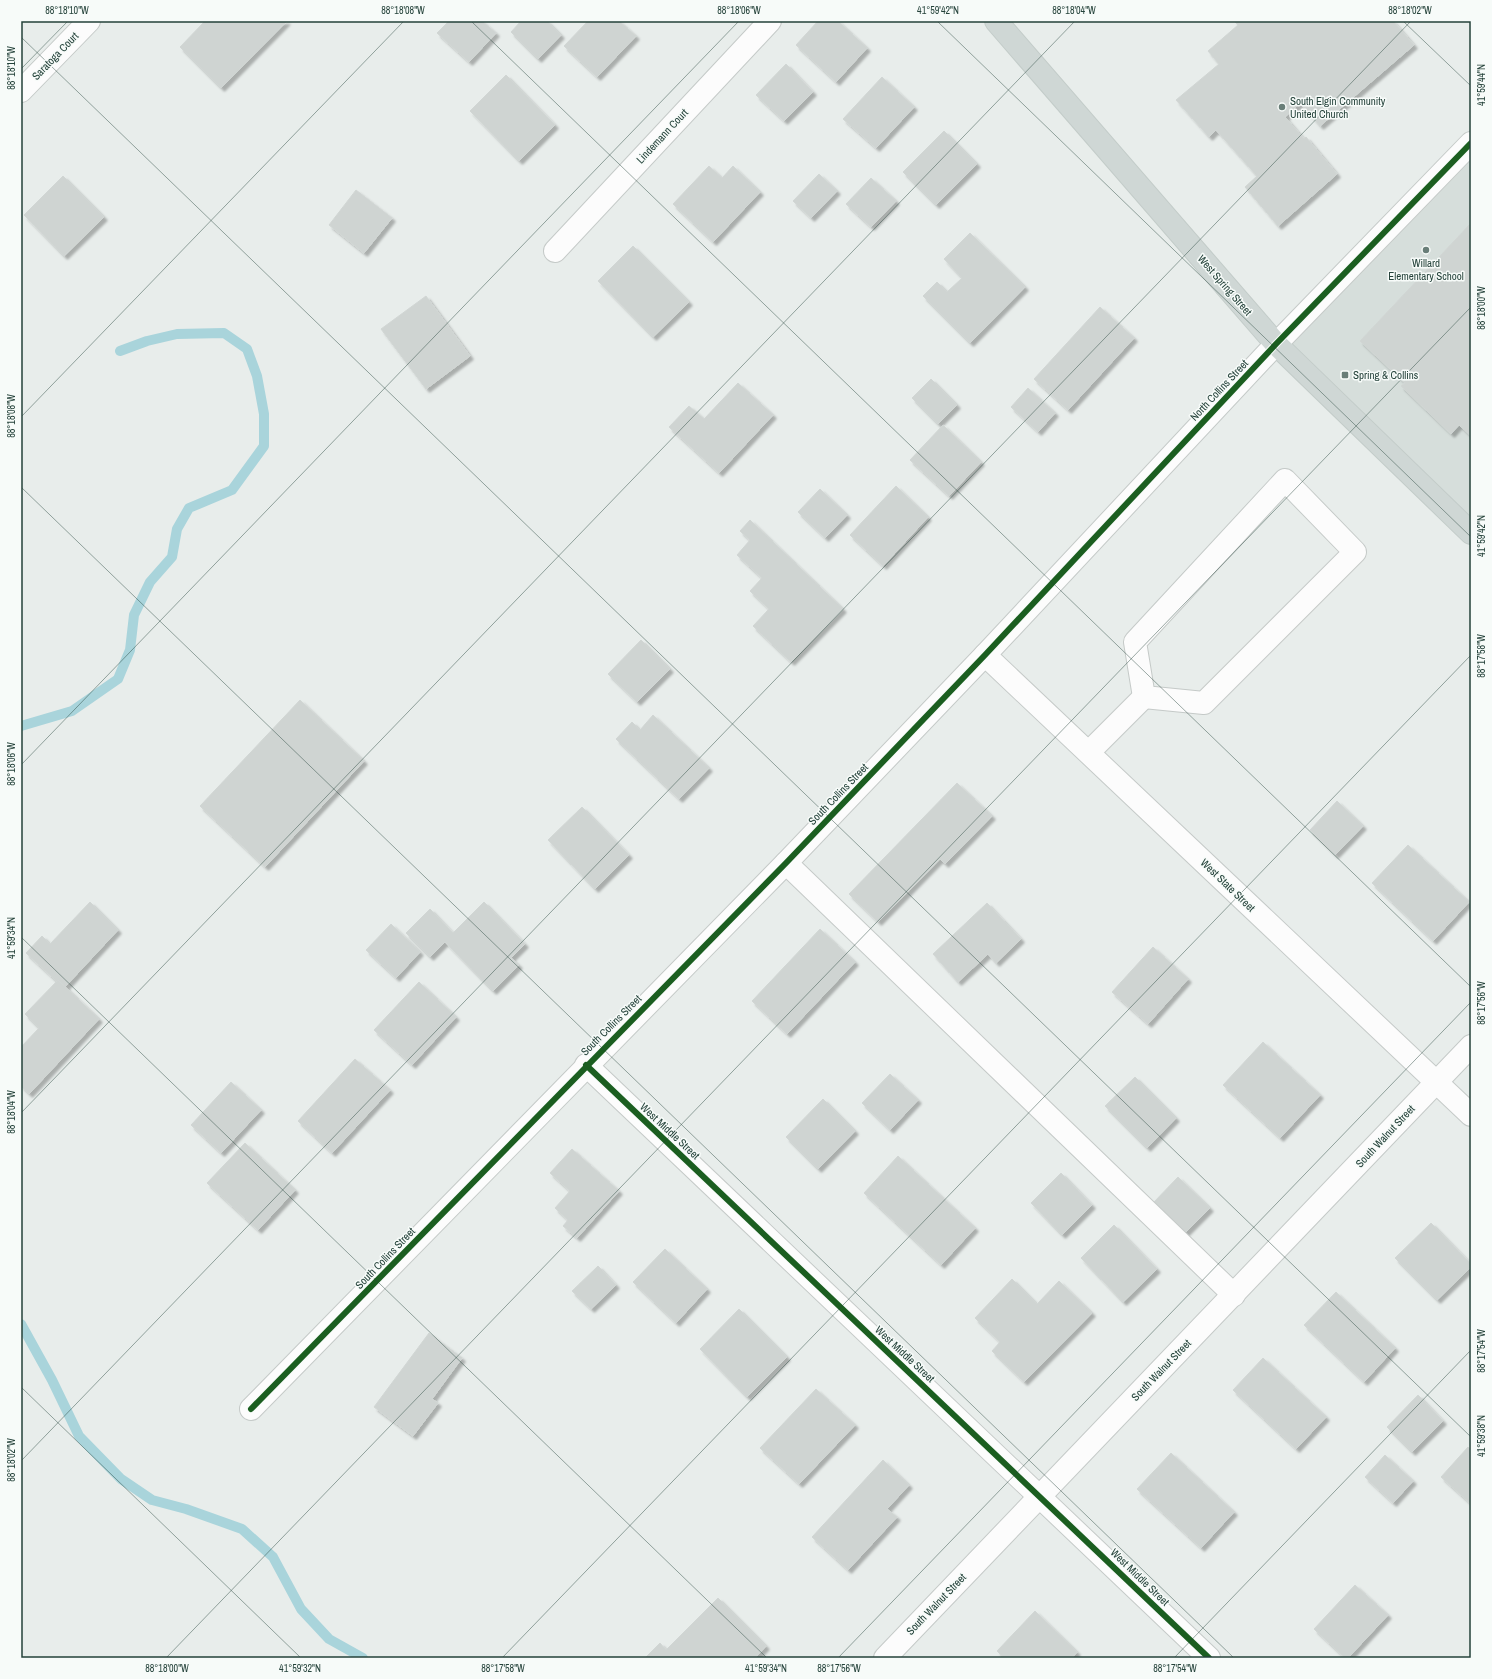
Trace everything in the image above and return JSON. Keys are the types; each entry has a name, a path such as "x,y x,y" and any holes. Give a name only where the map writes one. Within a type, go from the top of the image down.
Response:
{"main road":[{"name":"West Spring Street","path":"996,21 1276,344 1471,533"}],"street":[{"name":"Saratoga Court","path":"21,91 89,21"},
{"name":"Lindemann Court","path":"555,251 770,21"},
{"name":"North Collins Street","path":"985,655 1276,344 1471,142"},
{"path":"1285,480 1356,552 1204,703 1144,697 1135,642 1285,480"},
{"name":"West State Street","path":"985,655 1471,1115"},
{"name":"South Collins Street","path":"251,1409 786,863 985,655"},
{"path":"1088,752 1144,697"},
{"path":"786,863 1234,1295"},
{"name":"South Walnut Street","path":"885,1658 1471,1046"},
{"name":"West Middle Street","path":"586,1066 1209,1658"}],"shaded area":[{"name":"Willard Elementary School","path":"1471,156 1471,521 1289,345"}],"building":[{"path":"205,21 287,21 221,88 180,47"},
{"path":"449,21 482,21 496,33 469,62 437,33"},
{"path":"521,21 547,21 561,35 538,59 511,32"},
{"path":"588,21 619,21 636,36 597,77 564,46"},
{"path":"818,21 838,21 867,48 836,82 796,45"},
{"path":"1234,21 1393,21 1414,45 1320,126 1300,103 1285,117 1304,139 1306,137 1337,174 1278,226 1245,187 1257,176 1216,130 1209,137 1176,100 1219,64 1208,51 1238,25"},
{"path":"786,64 813,92 784,121 756,95"},
{"path":"506,75 555,125 519,161 470,111"},
{"path":"882,77 914,107 876,148 843,119"},
{"path":"944,131 977,164 936,205 903,172"},
{"path":"709,166 722,178 733,166 760,192 713,242 673,204"},
{"path":"819,174 837,191 811,218 793,201"},
{"path":"63,176 104,217 64,256 24,215"},
{"path":"871,178 896,201 871,227 846,204"},
{"path":"356,190 392,218 364,253 329,225"},
{"path":"1471,223 1471,436 1459,425 1451,434 1401,386 1405,383 1360,341"},
{"path":"970,233 1025,287 970,343 923,296 937,282 947,292 962,278 944,259"},
{"path":"633,246 689,302 653,337 598,281"},
{"path":"426,296 470,356 426,389 381,329"},
{"path":"1100,307 1134,338 1068,410 1034,379"},
{"path":"931,379 957,405 938,424 912,398"},
{"path":"738,383 773,415 719,473 669,427 689,406 704,419"},
{"path":"1028,388 1055,413 1038,432 1011,407"},
{"path":"943,425 981,462 949,496 910,460"},
{"path":"896,486 928,517 883,566 850,535"},
{"path":"820,489 847,515 825,538 798,512"},
{"path":"750,520 843,609 791,662 753,626 769,609 750,591 762,578 737,555 750,540 740,531"},
{"path":"641,640 670,669 637,702 608,674"},
{"path":"300,700 364,761 265,867 200,806"},
{"path":"653,715 709,768 679,799 616,739 632,722 640,730"},
{"path":"957,783 992,816 945,864 940,859 878,922 849,894"},
{"path":"1337,801 1363,826 1335,855 1310,830"},
{"path":"582,807 629,855 595,889 548,840"},
{"path":"1408,845 1469,902 1433,941 1372,883"},
{"path":"90,902 118,930 64,988 26,953 42,936 50,944"},
{"path":"484,902 525,944 511,958 519,965 493,991 445,942 430,957 406,933 430,909 453,933"},
{"path":"987,903 1021,939 996,963 988,954 958,982 933,954"},
{"path":"391,924 420,952 396,978 366,950"},
{"path":"820,929 855,962 787,1034 752,1001"},
{"path":"1153,947 1188,979 1148,1024 1112,992"},
{"path":"58,980 99,1019 29,1094 21,1086 21,1047 39,1028 25,1014"},
{"path":"419,982 456,1017 412,1065 374,1030"},
{"path":"1263,1042 1320,1095 1280,1138 1223,1085"},
{"path":"355,1059 390,1090 332,1153 298,1121"},
{"path":"890,1074 918,1100 890,1130 862,1103"},
{"path":"1135,1077 1176,1118 1147,1148 1105,1106"},
{"path":"231,1082 261,1110 221,1153 191,1125"},
{"path":"823,1099 855,1131 818,1169 786,1137"},
{"path":"245,1143 295,1190 258,1230 207,1183"},
{"path":"572,1149 619,1191 577,1238 563,1226 568,1220 555,1208 570,1191 550,1173"},
{"path":"898,1156 975,1228 941,1265 864,1193"},
{"path":"1061,1173 1092,1205 1062,1235 1031,1203"},
{"path":"1178,1177 1210,1208 1184,1234 1153,1203"},
{"path":"1431,1223 1471,1264 1471,1267 1437,1300 1395,1258"},
{"path":"1114,1225 1157,1269 1123,1302 1081,1258"},
{"path":"665,1249 707,1289 676,1323 633,1282"},
{"path":"598,1266 616,1285 591,1309 572,1291"},
{"path":"1012,1279 1037,1304 1059,1281 1092,1313 1024,1382 992,1351 1000,1342 975,1318"},
{"path":"1336,1292 1395,1348 1364,1382 1304,1325"},
{"path":"739,1309 787,1357 747,1397 700,1349"},
{"path":"429,1333 462,1358 432,1399 438,1403 413,1436 374,1407"},
{"path":"1263,1358 1326,1417 1296,1449 1233,1390"},
{"path":"816,1389 855,1425 799,1484 760,1448"},
{"path":"1418,1395 1443,1421 1412,1452 1387,1427"},
{"path":"1468,1447 1471,1450 1471,1504 1441,1477"},
{"path":"1171,1453 1234,1512 1201,1548 1137,1489"},
{"path":"1385,1455 1413,1481 1393,1503 1365,1477"},
{"path":"883,1460 909,1485 887,1509 897,1517 848,1570 812,1537"},
{"path":"1355,1585 1388,1615 1348,1658 1345,1658 1314,1629"},
{"path":"718,1598 766,1646 755,1658 645,1658 660,1643 666,1650"},
{"path":"1035,1611 1077,1652 1072,1658 1004,1658 997,1651"}],"waterway":[{"path":"21,726 72,711 118,679 130,650 134,615 150,582 172,557 177,529 189,508 232,490 264,446 264,414 257,376 247,349 224,333 177,334 147,341 120,351"},
{"path":"21,1324 52,1380 79,1436 121,1479 152,1500 186,1509 242,1529 273,1557 301,1609 329,1639 363,1658"}],"cycle path":[{"path":"251,1409 786,863 985,655 1276,344 1471,143"},
{"path":"586,1065 1209,1658"}],"place":[{"name":"South Elgin Community United Church","path":"1282,107"},
{"name":"Willard Elementary School","path":"1426,250"},
{"name":"Spring & Collins","path":"1345,375"}]}
